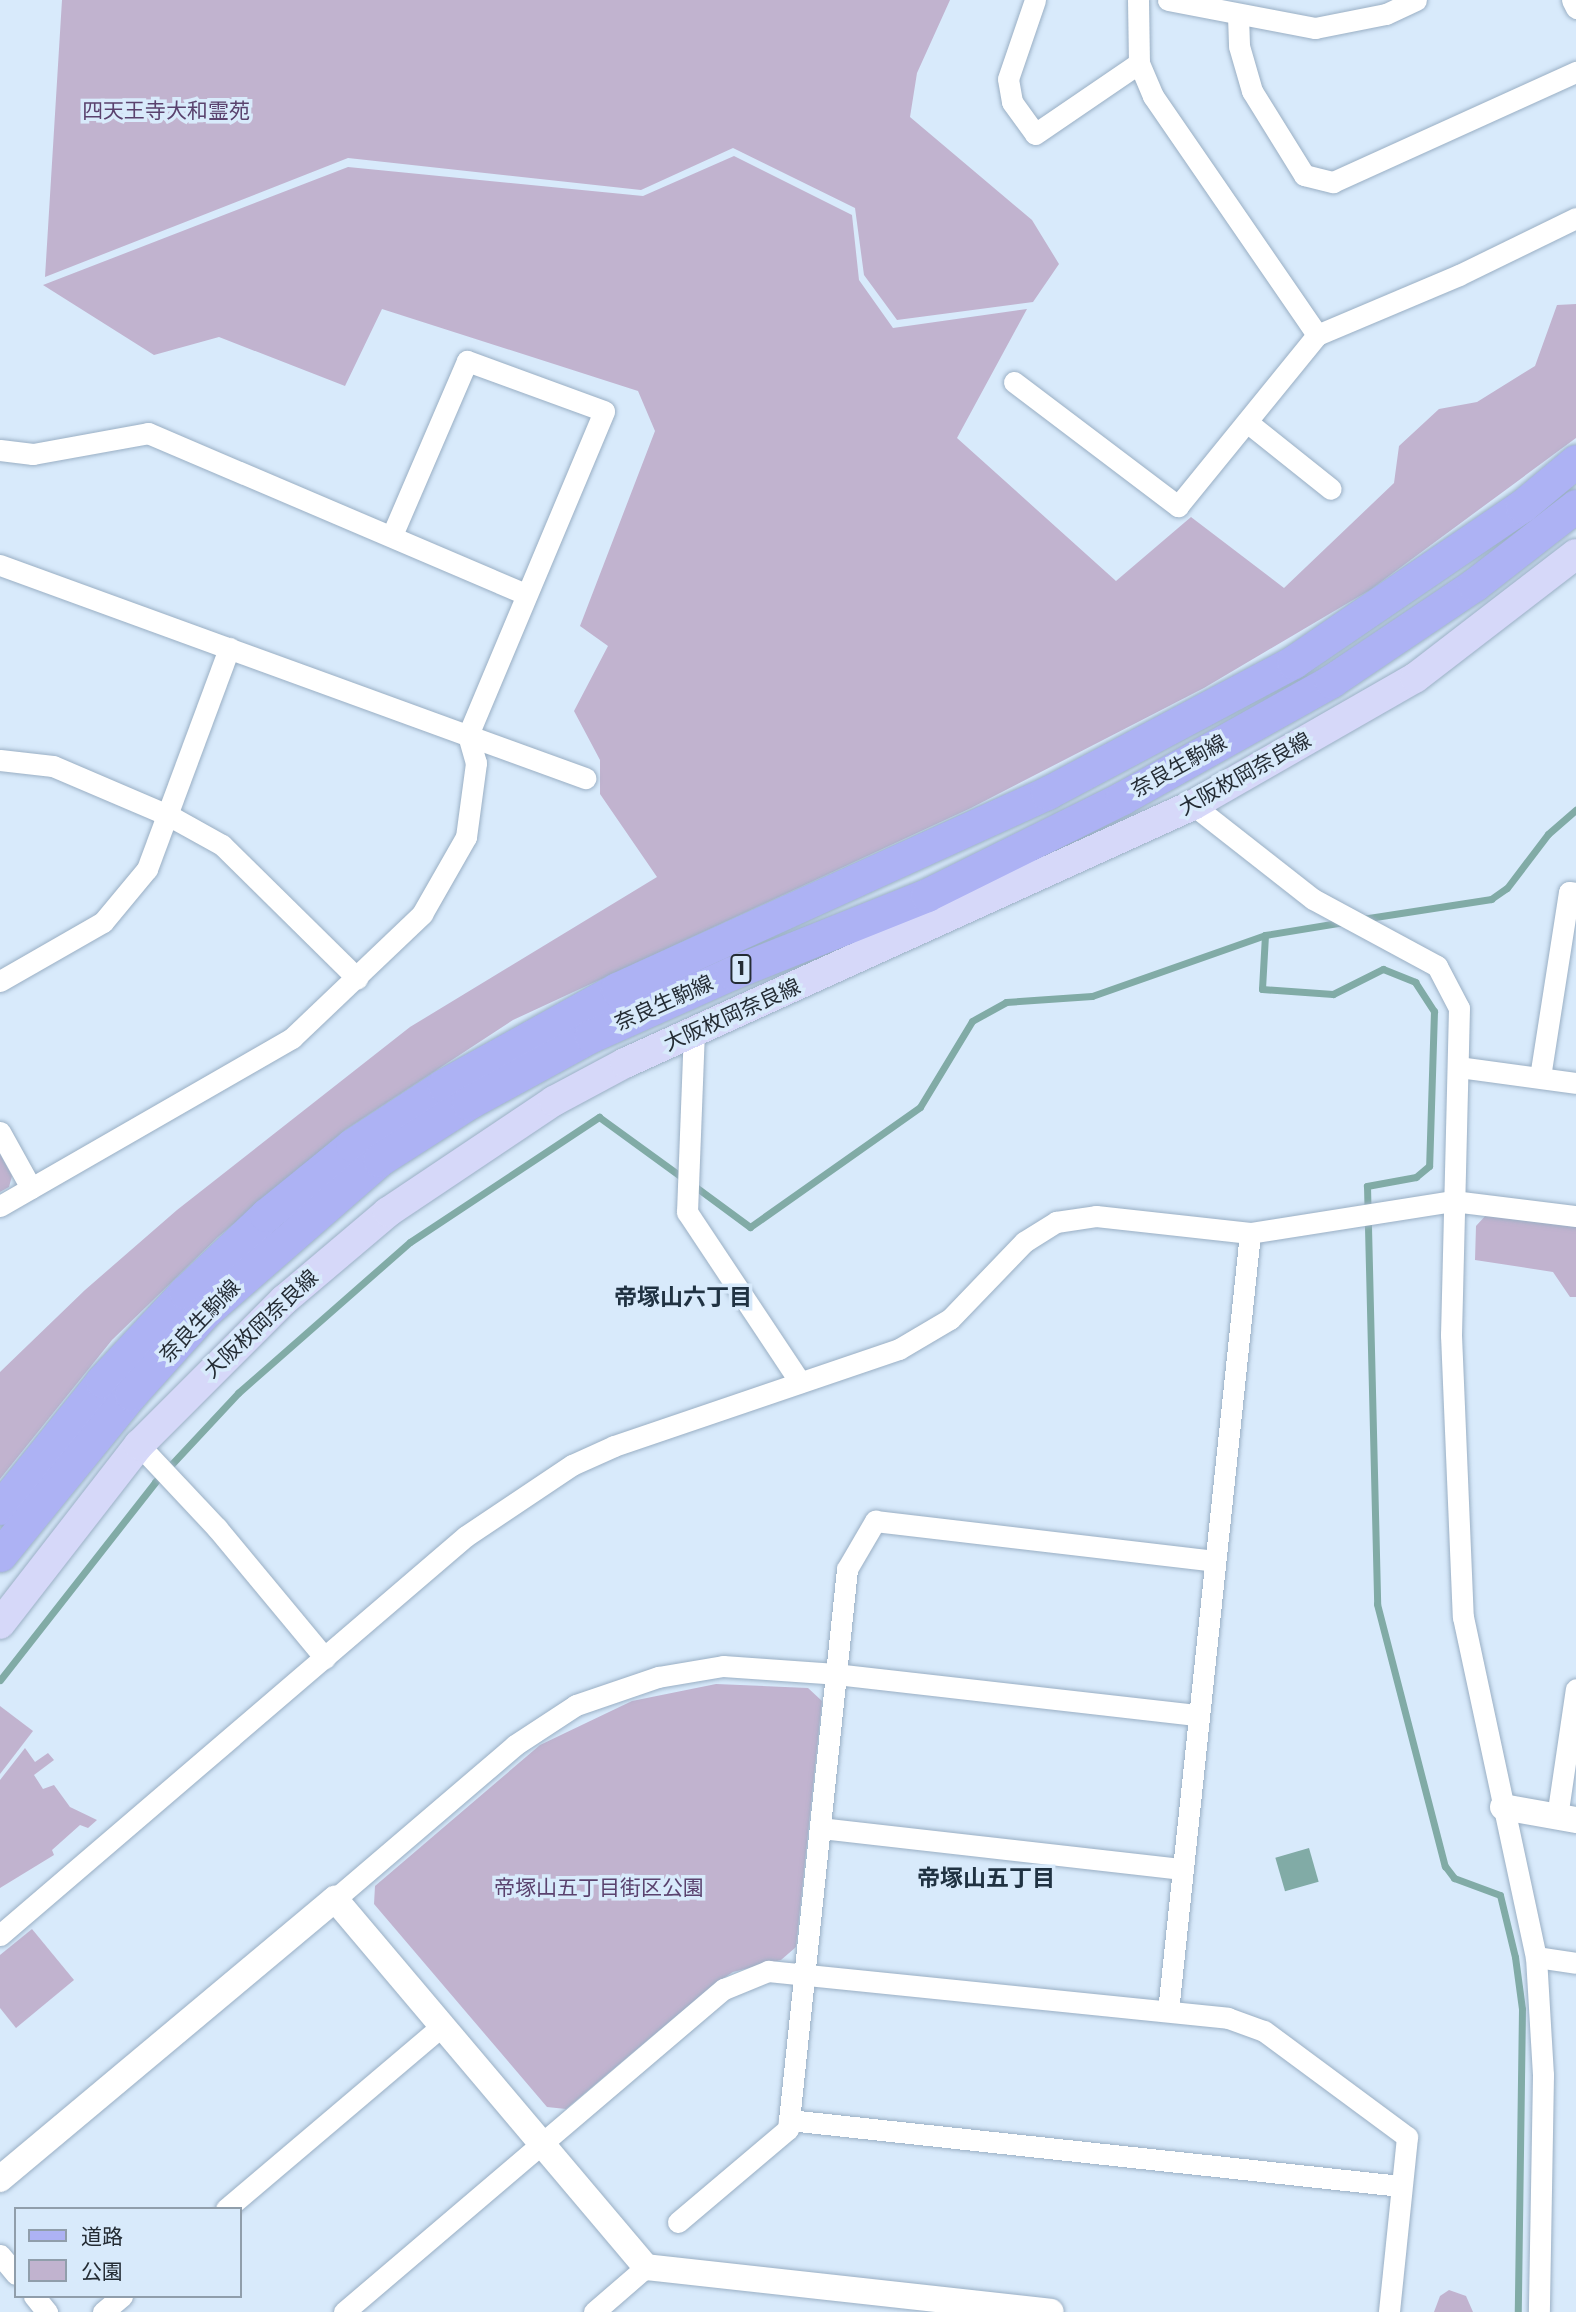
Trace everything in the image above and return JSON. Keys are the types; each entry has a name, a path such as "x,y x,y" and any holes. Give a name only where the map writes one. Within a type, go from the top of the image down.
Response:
{"main road":[{"name":"奈良生駒線","path":"0,1508 102,1381 185,1292 266,1215 375,1130 444,1085 617,989 1047,793 1293,662 1522,506 1576,461"},
{"name":"奈良生駒線","path":"0,1555 131,1394 205,1312 379,1160 468,1103 591,1036 732,973 927,895 1122,798 1331,681 1474,585 1576,506"},
{"name":"大阪枚岡奈良線","path":"0,1624 139,1445 284,1300 388,1212 554,1101 694,1030 1193,805 1415,678 1576,554"}],"street":[{"path":"1035,0 1008,79 1012,102 1035,134 1139,63"},
{"path":"1139,0 1139,63 1153,96 1317,335"},
{"path":"1168,0 1238,16 1315,28 1385,14 1416,0"},
{"path":"1572,0 1576,8"},
{"path":"1238,16 1239,46 1252,91 1304,175 1333,182 1576,72"},
{"path":"1014,382 1178,506 1317,335 1459,275 1576,218"},
{"path":"0,1206 247,1068 292,1038 422,914 466,837 476,763 468,735 604,411 467,361 392,535"},
{"path":"1247,422 1331,489"},
{"path":"0,450 33,454 148,433 525,594"},
{"path":"0,565 585,778"},
{"path":"0,981 103,922 147,869 229,648"},
{"path":"0,760 54,766 168,815 222,845 357,978"},
{"path":"1193,805 1289,883 1329,908 1378,931 1437,966 1459,1008 1451,1335 1463,1617 1536,1957 1543,2075 1539,2312"},
{"path":"1540,1077 1569,892 1576,893"},
{"path":"694,1030 688,1212 800,1382"},
{"path":"1459,1067 1576,1083"},
{"path":"0,1132 31,1188"},
{"path":"0,1935 466,1536 572,1465 614,1446 899,1349 950,1319 1024,1242 1056,1222 1096,1216 1250,1233 1453,1201 1576,1216"},
{"path":"1168,2011 1179,1869 1250,1233"},
{"path":"139,1445 217,1528 325,1658"},
{"path":"678,2222 788,2129 802,1974 821,1828 847,1569 875,1521 1215,1561"},
{"path":"0,2179 335,1899 514,1745 576,1705 658,1677 723,1667 836,1674 1196,1715"},
{"path":"1503,1807 1567,1818 1576,1689"},
{"path":"821,1828 1179,1869"},
{"path":"335,1899 646,2267 922,2305 1051,2312"},
{"path":"1536,1957 1576,1963"},
{"path":"344,2312 724,1989 768,1971 1228,2018 1264,2031 1407,2137 1389,2312"},
{"path":"228,2207 442,2026"},
{"path":"789,2120 1401,2186"},
{"path":"0,2255 14,2272"},
{"path":"594,2312 646,2267"},
{"path":"36,2298 47,2312"},
{"path":"103,2312 120,2298"}],"green space":[{"name":"四天王寺大和霊苑","path":"62,0 950,0 917,73 910,117 1032,220 1059,264 1033,302 897,320 864,275 855,208 733,148 641,190 348,158 45,277"},
{"path":"734,156 852,215 859,280 893,328 1027,309 957,438 1116,581 1191,517 1284,588 1394,483 1399,446 1439,409 1477,402 1535,366 1557,305 1576,304 1576,438 1370,590 1204,688 971,808 513,1020 345,1130 218,1237 112,1340 0,1479 0,1372 85,1290 177,1210 410,1027 657,877 600,794 600,760 574,711 608,646 580,626 655,431 638,391 382,309 345,386 219,337 154,355 43,285 348,167 643,196"},
{"path":"0,1154 12,1176 9,1187 0,1192"},
{"path":"1487,1214 1576,1227 1576,1297 1570,1297 1553,1272 1475,1260 1476,1226"},
{"name":"帝塚山五丁目街区公園","path":"716,1684 808,1688 822,1701 796,1947 781,1960 733,1972 713,1985 566,2109 547,2107 374,1904 375,1886 540,1745 632,1701"},
{"path":"0,1706 33,1731 0,1774"},
{"path":"25,1748 35,1762 48,1753 54,1760 34,1775 43,1789 54,1785 70,1807 97,1820 88,1828 80,1825 52,1850 54,1855 0,1888 0,1780"},
{"path":"32,1929 74,1980 16,2028 0,2008 0,1955"},
{"path":"1449,2290 1466,2296 1473,2312 1434,2312 1440,2296"}],"shaded area":[{"path":"1309,1848 1319,1882 1285,1891 1275,1858"}],"waterway":[{"path":"1362,919 1491,899 1507,888 1548,834 1576,810"},
{"path":"693,1185 750,1227 920,1107 972,1021 1006,1002 1092,996 1265,935 1344,922"},
{"path":"1265,935 1262,989 1333,994 1383,969 1415,982 1434,1011 1429,1166 1416,1177 1367,1186 1377,1604 1445,1866 1454,1878 1500,1895 1515,1957 1522,2009 1518,2312"},
{"path":"0,1680 155,1482 238,1393 410,1242 599,1117 683,1178"}],"district":[{"name":"帝塚山六丁目","path":"683,1297"},
{"name":"帝塚山五丁目","path":"986,1878"}]}
